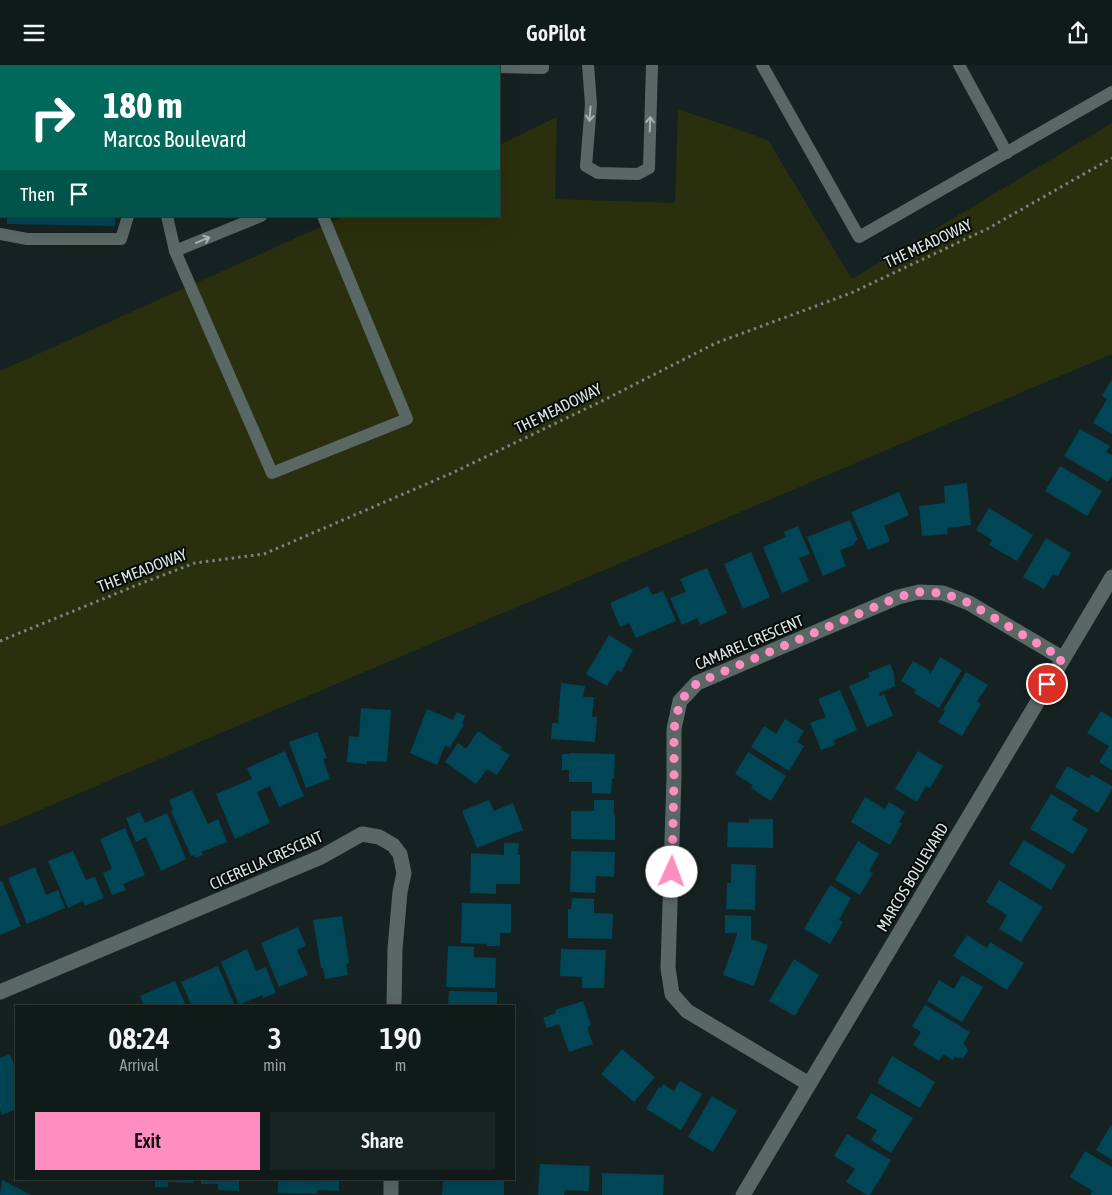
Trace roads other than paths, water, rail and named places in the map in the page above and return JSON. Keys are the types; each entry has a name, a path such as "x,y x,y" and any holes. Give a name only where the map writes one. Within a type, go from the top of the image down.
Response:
{"street":[{"name":"MARCOS BOULEVARD","path":"742,1195 1112,577"},
{"name":"CAMAREL CRESCENT","path":"809,1084 687,1011 672,994 668,968 674,729 680,701 697,683 898,597 919,592 943,593 969,603 1062,658"},
{"name":"CICERELLA CRESCENT","path":"0,992 321,857 362,834 378,837 393,845 400,854 404,873 400,892 395,949 394,1005"},
{"path":"391,1180 391,1195"}],"lane":[{"path":"500,67 543,68 543,65"},
{"path":"588,65 591,104 586,166 598,173 638,175 649,168 652,65"},
{"path":"762,65 859,237 1112,92"},
{"path":"958,65 1007,153"},
{"path":"0,234 27,239 121,239 128,217"},
{"path":"167,217 175,251 272,473 406,419 323,217"},
{"path":"175,251 259,217"}]}
